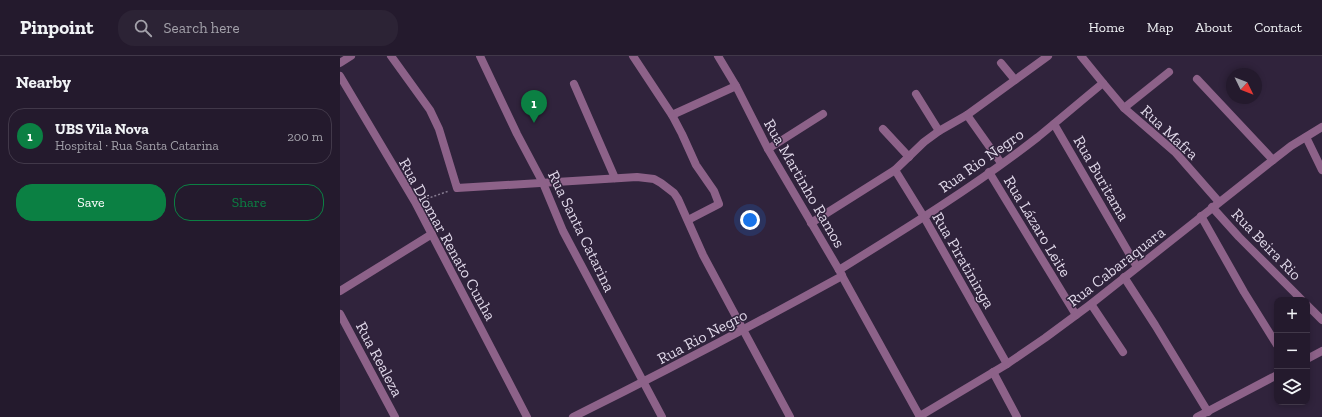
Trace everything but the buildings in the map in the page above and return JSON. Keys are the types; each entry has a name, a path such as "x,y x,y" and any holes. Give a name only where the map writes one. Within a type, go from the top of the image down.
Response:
{"street":[{"path":"340,63 351,56"},
{"path":"391,56 430,110 439,129 457,188 615,178 646,178 654,179 674,193 704,254 790,417"},
{"name":"Rua Santa Catarina","path":"480,56 517,134 543,183 563,231 662,417"},
{"path":"633,56 672,115 696,165 714,191 719,204 688,220"},
{"name":"Rua Martinho Ramos","path":"718,56 736,86 768,149 841,273 920,417"},
{"path":"811,223 896,170 924,142 939,131 967,115 1048,56"},
{"path":"1081,56 1103,82"},
{"path":"1001,63 1015,80"},
{"path":"1124,108 1170,72"},
{"name":"Rua Diomar Renato Cunha","path":"340,76 415,202 527,417"},
{"path":"1197,79 1273,160"},
{"name":"Rua Mafra","path":"1103,82 1124,108 1176,153 1215,204"},
{"name":"Rua Rio Negro","path":"574,417 744,330 841,273 1002,163 1054,124 1103,82"},
{"path":"574,84 615,178"},
{"path":"672,115 736,86"},
{"path":"916,94 939,131"},
{"path":"768,149 823,114"},
{"path":"967,115 1002,163"},
{"name":"Rua Buritama","path":"1054,124 1137,267"},
{"name":"Rua Cabaraquara","path":"920,417 1007,364 1076,315 1215,204 1273,160 1322,127"},
{"path":"883,129 909,157"},
{"path":"1306,137 1322,170"},
{"name":"Rua Piratininga","path":"896,170 1007,364"},
{"name":"Rua Lázaro Leite","path":"989,172 1076,315"},
{"name":"Rua Beira Rio","path":"1215,204 1243,241 1299,297"},
{"path":"1201,216 1244,292 1274,340"},
{"path":"340,290 432,234"},
{"path":"1124,277 1208,412"},
{"path":"1091,304 1123,352"},
{"path":"1310,308 1322,320"},
{"name":"Rua Realeza","path":"340,314 395,417"},
{"path":"1310,357 1322,351"},
{"path":"993,372 1017,417"},
{"path":"1197,417 1274,377"}],"path":[{"path":"415,202 457,188"}],"place":[{"name":"UBS Vila Nova","path":"534,123"}]}
